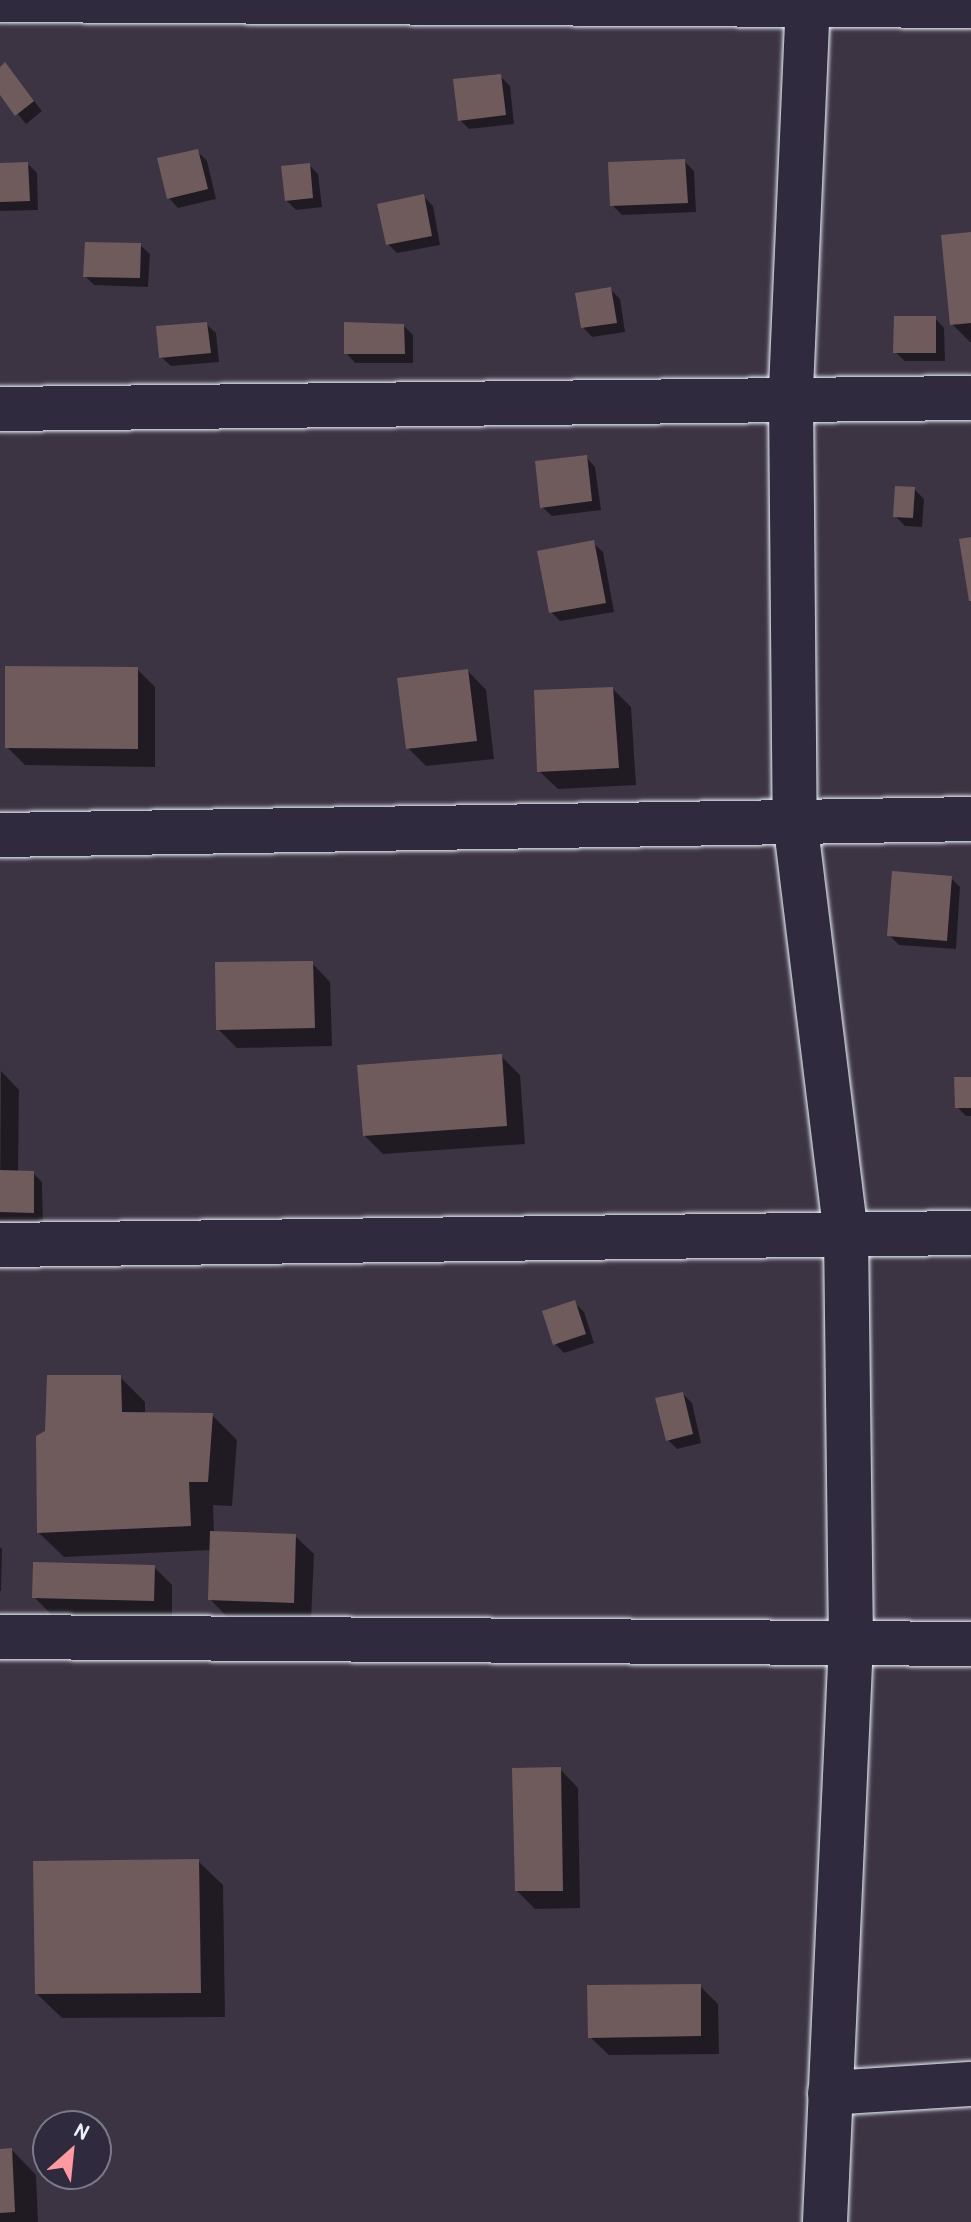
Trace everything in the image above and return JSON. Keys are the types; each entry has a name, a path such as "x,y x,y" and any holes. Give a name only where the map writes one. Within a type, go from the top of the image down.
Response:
{"street":[{"path":"0,0 808,2 971,6"},
{"path":"808,2 791,397 795,820 846,1233 851,1642 825,2222"},
{"path":"0,409 791,397 971,398"},
{"path":"0,835 971,819"},
{"path":"0,1245 971,1233"},
{"path":"0,1637 971,1644"},
{"path":"830,2093 971,2084"}],"building":[{"path":"5,62 34,101 15,116 0,95 0,67"},
{"path":"501,74 506,115 458,121 453,79"},
{"path":"198,149 208,189 167,199 157,158"},
{"path":"685,159 688,203 610,206 608,162"},
{"path":"28,162 30,201 0,202 0,163"},
{"path":"310,163 313,198 285,201 281,166"},
{"path":"424,194 432,236 386,245 377,204"},
{"path":"971,232 971,323 950,325 941,235"},
{"path":"85,242 141,243 140,278 83,277"},
{"path":"611,287 617,323 581,328 575,293"},
{"path":"894,316 936,316 936,353 893,353"},
{"path":"207,322 211,353 159,358 156,326"},
{"path":"344,322 404,324 405,354 344,354"},
{"path":"587,455 592,501 540,508 535,461"},
{"path":"895,486 915,487 913,518 893,517"},
{"path":"971,537 971,601 969,601 959,539"},
{"path":"594,540 606,603 549,613 537,551"},
{"path":"5,666 138,667 138,749 5,748"},
{"path":"468,669 477,741 406,749 397,678"},
{"path":"613,687 619,768 537,772 534,690"},
{"path":"892,871 952,876 947,941 887,936"},
{"path":"313,961 315,1028 216,1030 215,962"},
{"path":"502,1054 507,1126 363,1136 357,1065"},
{"path":"954,1077 971,1077 971,1108 955,1108"},
{"path":"0,1170 34,1171 34,1213 0,1212"},
{"path":"575,1300 586,1334 553,1345 542,1311"},
{"path":"47,1375 121,1375 122,1412 213,1413 208,1482 189,1482 191,1526 37,1533 36,1436 45,1431"},
{"path":"683,1392 693,1434 666,1441 655,1398"},
{"path":"210,1531 296,1534 294,1603 208,1600"},
{"path":"33,1562 155,1565 154,1601 32,1598"},
{"path":"561,1767 563,1891 515,1891 512,1768"},
{"path":"199,1859 201,1993 35,1994 33,1861"},
{"path":"701,1984 701,2036 588,2038 587,1985"},
{"path":"12,2148 15,2212 0,2213 0,2149"}]}
